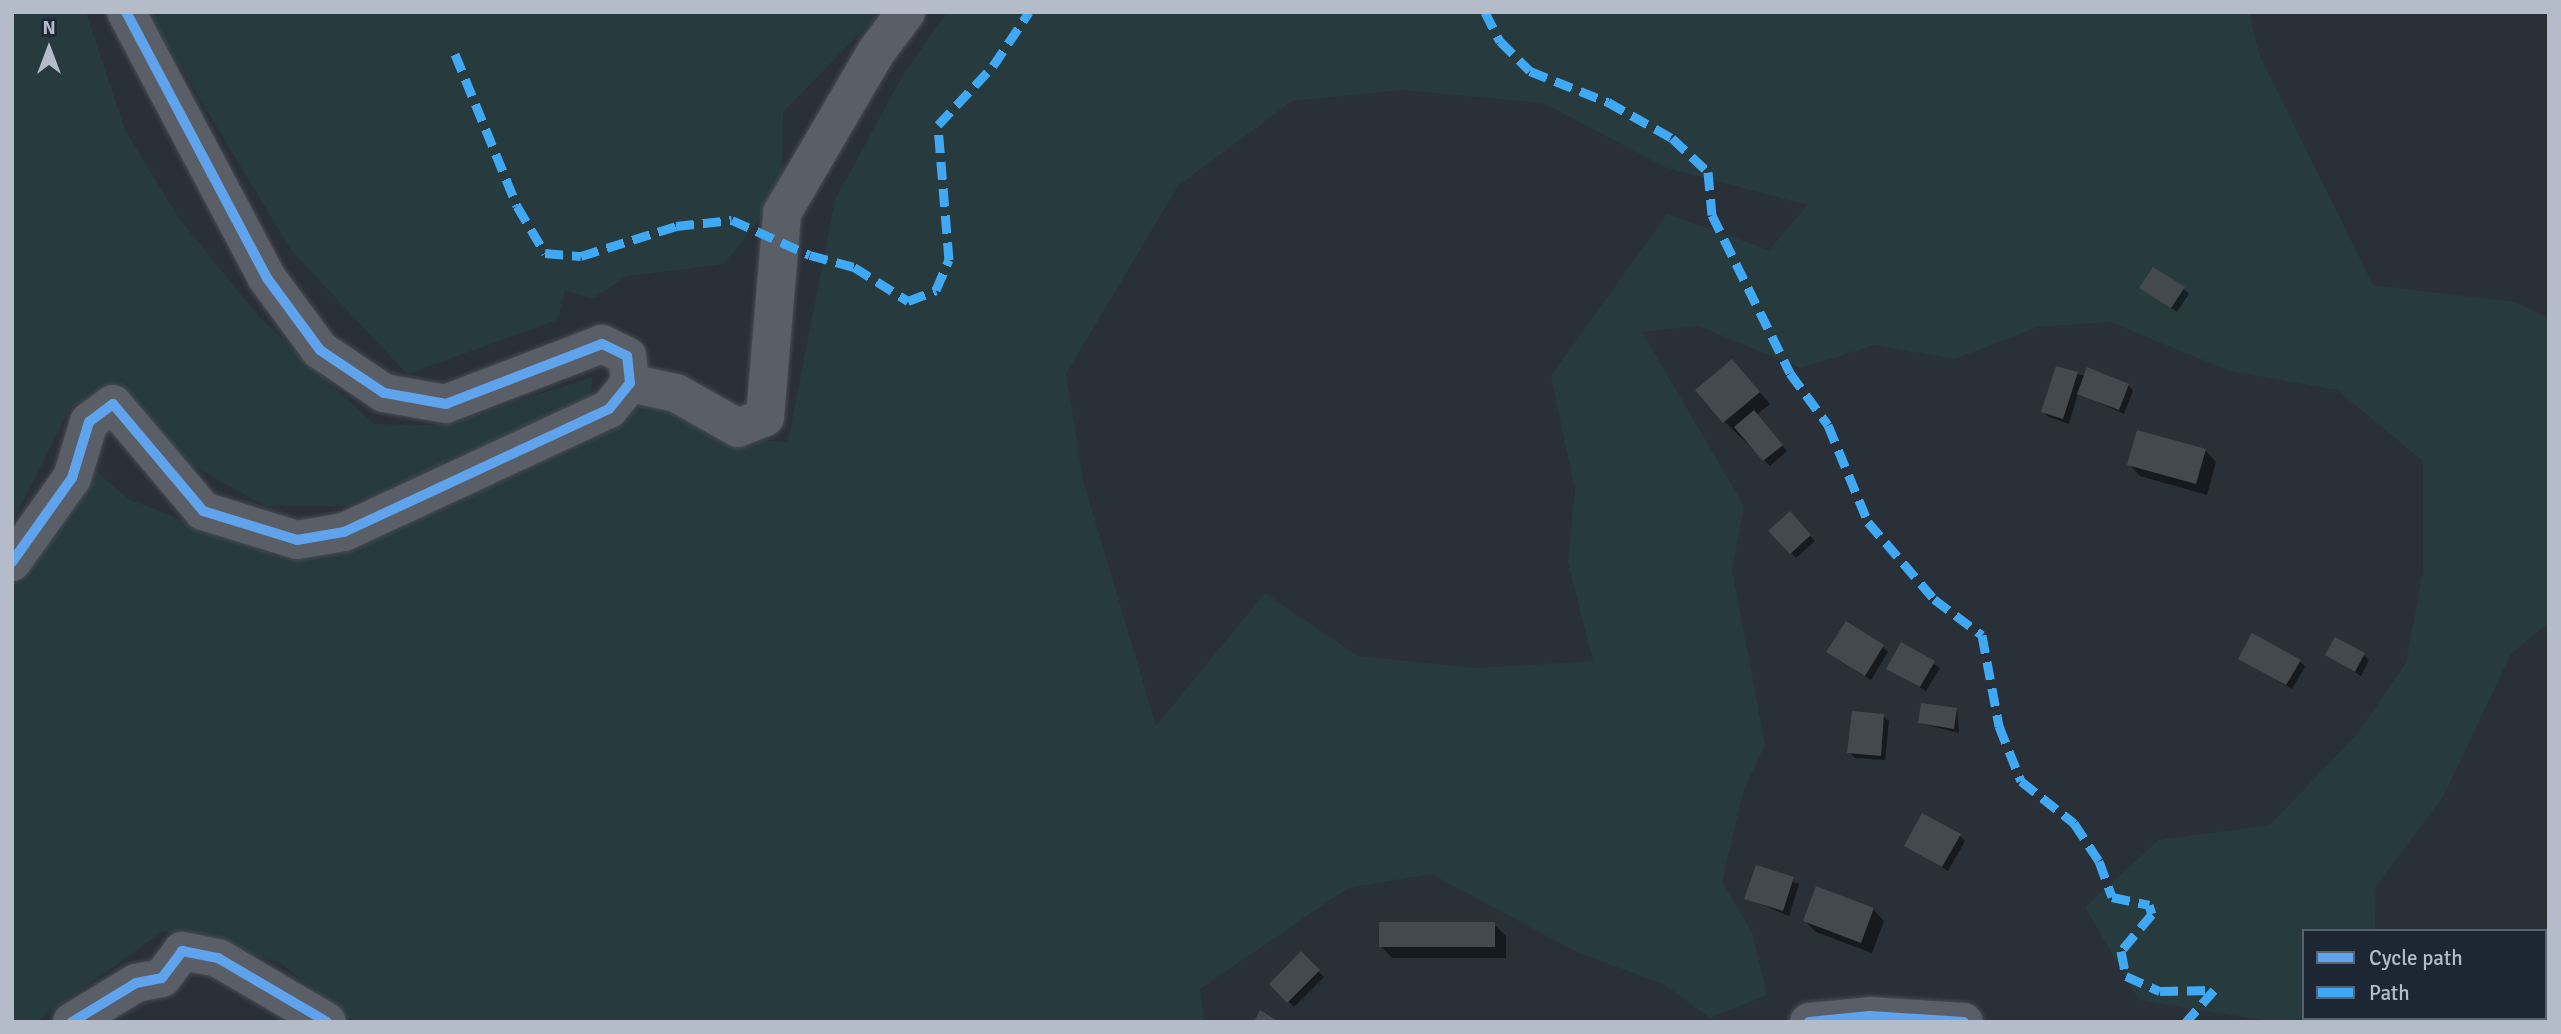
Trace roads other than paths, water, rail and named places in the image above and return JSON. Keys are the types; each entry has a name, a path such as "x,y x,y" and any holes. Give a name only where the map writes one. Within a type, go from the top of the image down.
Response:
{"street":[{"path":"12,562 72,478 89,422 113,404 203,511 297,540 344,532 609,409 630,383 628,356 603,344 446,404 384,393 320,350 267,278 125,12"},
{"path":"630,383 676,393 738,428 765,417 782,213 876,52 906,12"},
{"path":"72,1022 136,983 162,978 182,951 218,958 327,1022"},
{"path":"1809,1022 1870,1016 1964,1022"}]}
